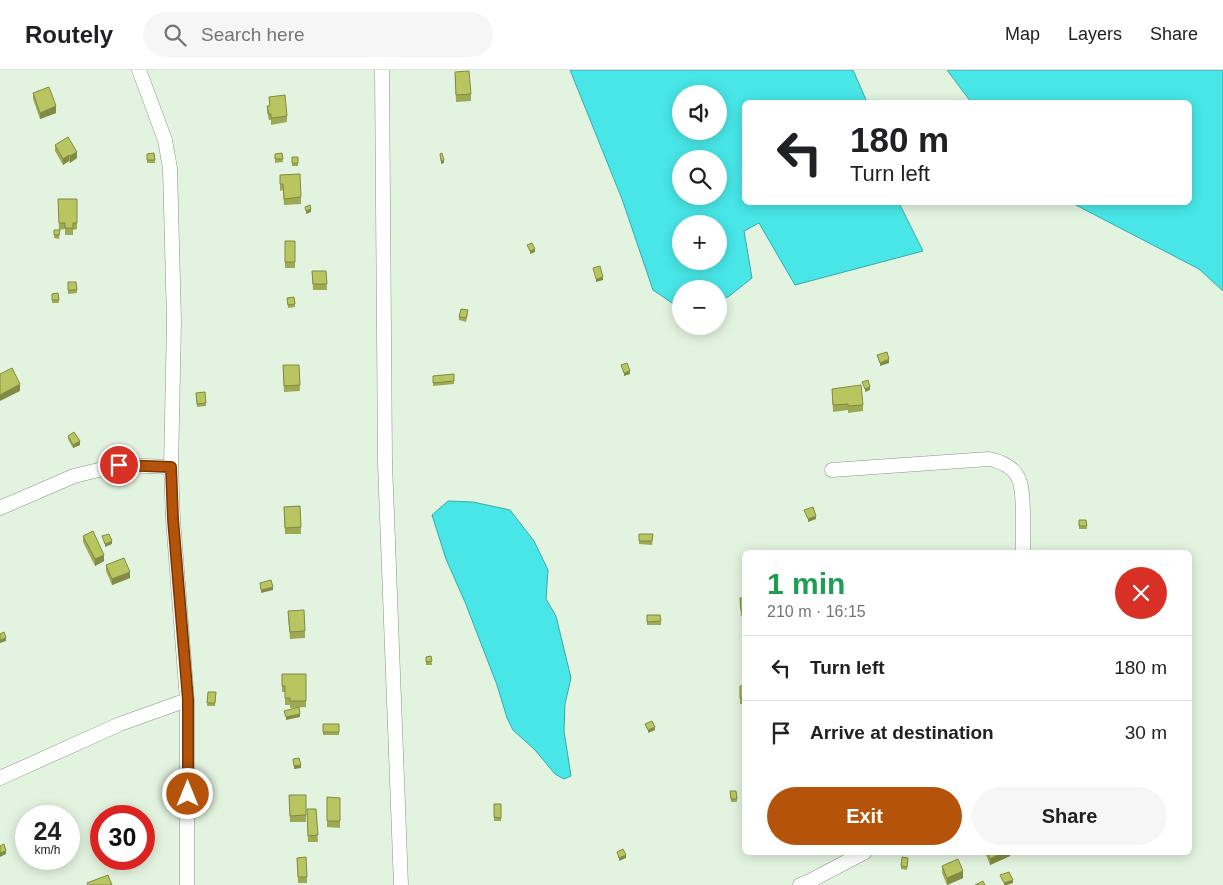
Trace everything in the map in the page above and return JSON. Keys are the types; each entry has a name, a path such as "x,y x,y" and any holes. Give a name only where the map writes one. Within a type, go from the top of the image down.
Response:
{"street":[{"path":"139,70 165,140 170,168 174,322 171,467 173,519 188,700 187,885"},
{"path":"382,70 385,463 401,885"},
{"path":"832,470 988,459 1000,462 1016,473 1020,483 1023,550"},
{"path":"0,508 74,476 119,465 171,467"},
{"path":"0,778 120,724 188,700"},
{"path":"800,885 859,855"}],"water":[{"path":"570,70 853,70 866,100 742,100 742,205 900,205 923,251 795,285 759,223 744,231 752,278 727,297 727,280 672,280 672,303 653,290 622,199"},
{"path":"947,70 1223,70 1223,291 1199,269 1076,205 1192,205 1192,100 970,100"},
{"path":"448,501 473,502 510,510 534,541 548,570 546,599 556,616 571,678 565,704 564,731 571,776 564,779 555,774 535,750 513,730 507,718 497,685 446,559 432,515"}],"building":[{"path":"469,71 471,94 456,95 455,72"},
{"path":"49,87 56,106 40,113 33,93"},
{"path":"285,95 287,116 271,118 267,106 270,106 269,97"},
{"path":"68,137 77,152 63,159 55,145"},
{"path":"154,153 155,160 147,160 147,154"},
{"path":"282,153 283,159 275,159 275,154"},
{"path":"442,153 444,160 441,161 440,154"},
{"path":"292,157 298,157 298,163 292,163"},
{"path":"300,174 301,197 284,199 280,175"},
{"path":"58,199 77,199 77,223 73,223 73,228 65,228 65,223 59,223"},
{"path":"310,205 311,209 306,211 305,207"},
{"path":"54,230 60,230 59,235 54,235"},
{"path":"285,241 295,241 295,262 285,262"},
{"path":"532,243 535,249 530,251 527,245"},
{"path":"600,266 603,277 596,279 593,268"},
{"path":"312,271 326,271 327,284 313,284"},
{"path":"68,282 76,282 77,290 68,290"},
{"path":"58,293 59,300 52,300 52,294"},
{"path":"294,297 295,304 288,305 287,298"},
{"path":"461,309 468,310 466,318 459,317"},
{"path":"887,352 889,359 880,363 877,355"},
{"path":"627,363 630,371 624,373 621,365"},
{"path":"283,365 299,365 300,385 284,386"},
{"path":"12,368 20,384 0,395 0,374"},
{"path":"454,374 454,381 433,383 433,376"},
{"path":"868,380 870,387 865,389 862,382"},
{"path":"861,385 863,405 833,405 832,389"},
{"path":"205,392 206,403 197,404 196,393"},
{"path":"74,432 80,441 73,445 68,436"},
{"path":"300,506 301,527 285,528 284,507"},
{"path":"813,507 816,516 808,519 804,510"},
{"path":"1079,520 1086,520 1087,526 1079,526"},
{"path":"93,531 104,555 95,559 83,536"},
{"path":"109,534 112,541 105,544 102,536"},
{"path":"639,534 653,534 652,541 639,541"},
{"path":"124,558 130,572 112,579 106,565"},
{"path":"271,580 273,587 261,590 260,583"},
{"path":"740,598 742,598 741,610"},
{"path":"304,610 305,631 290,632 288,611"},
{"path":"647,615 660,615 661,621 647,622"},
{"path":"4,632 6,638 0,640 0,634"},
{"path":"431,656 432,661 426,662 426,657"},
{"path":"282,674 306,674 306,701 290,701 290,698 285,698"},
{"path":"740,686 742,686 742,698 740,698"},
{"path":"208,692 216,692 215,703 207,703"},
{"path":"299,707 300,714 286,717 284,711"},
{"path":"652,721 655,727 648,730 645,724"},
{"path":"323,724 339,724 339,732 323,732"},
{"path":"299,758 301,765 294,766 293,759"},
{"path":"730,791 736,791 737,799 731,799"},
{"path":"289,795 306,795 306,815 290,816"},
{"path":"327,797 340,798 340,821 327,821"},
{"path":"494,804 501,804 501,818 494,817"},
{"path":"307,809 316,809 318,835 308,836"},
{"path":"4,844 6,851 0,853 0,846"},
{"path":"623,849 626,855 619,858 617,852"},
{"path":"988,855 998,855 990,859"},
{"path":"306,857 307,877 298,877 297,858"},
{"path":"902,857 908,858 907,867 901,866"},
{"path":"958,859 963,871 947,878 942,866"},
{"path":"1009,872 1013,880 1004,883 1000,875"},
{"path":"108,875 112,885 88,885 87,883"},
{"path":"983,881 985,885 975,885"}],"route":[{"path":"119,465 171,467 173,519 188,700 188,794"}]}
